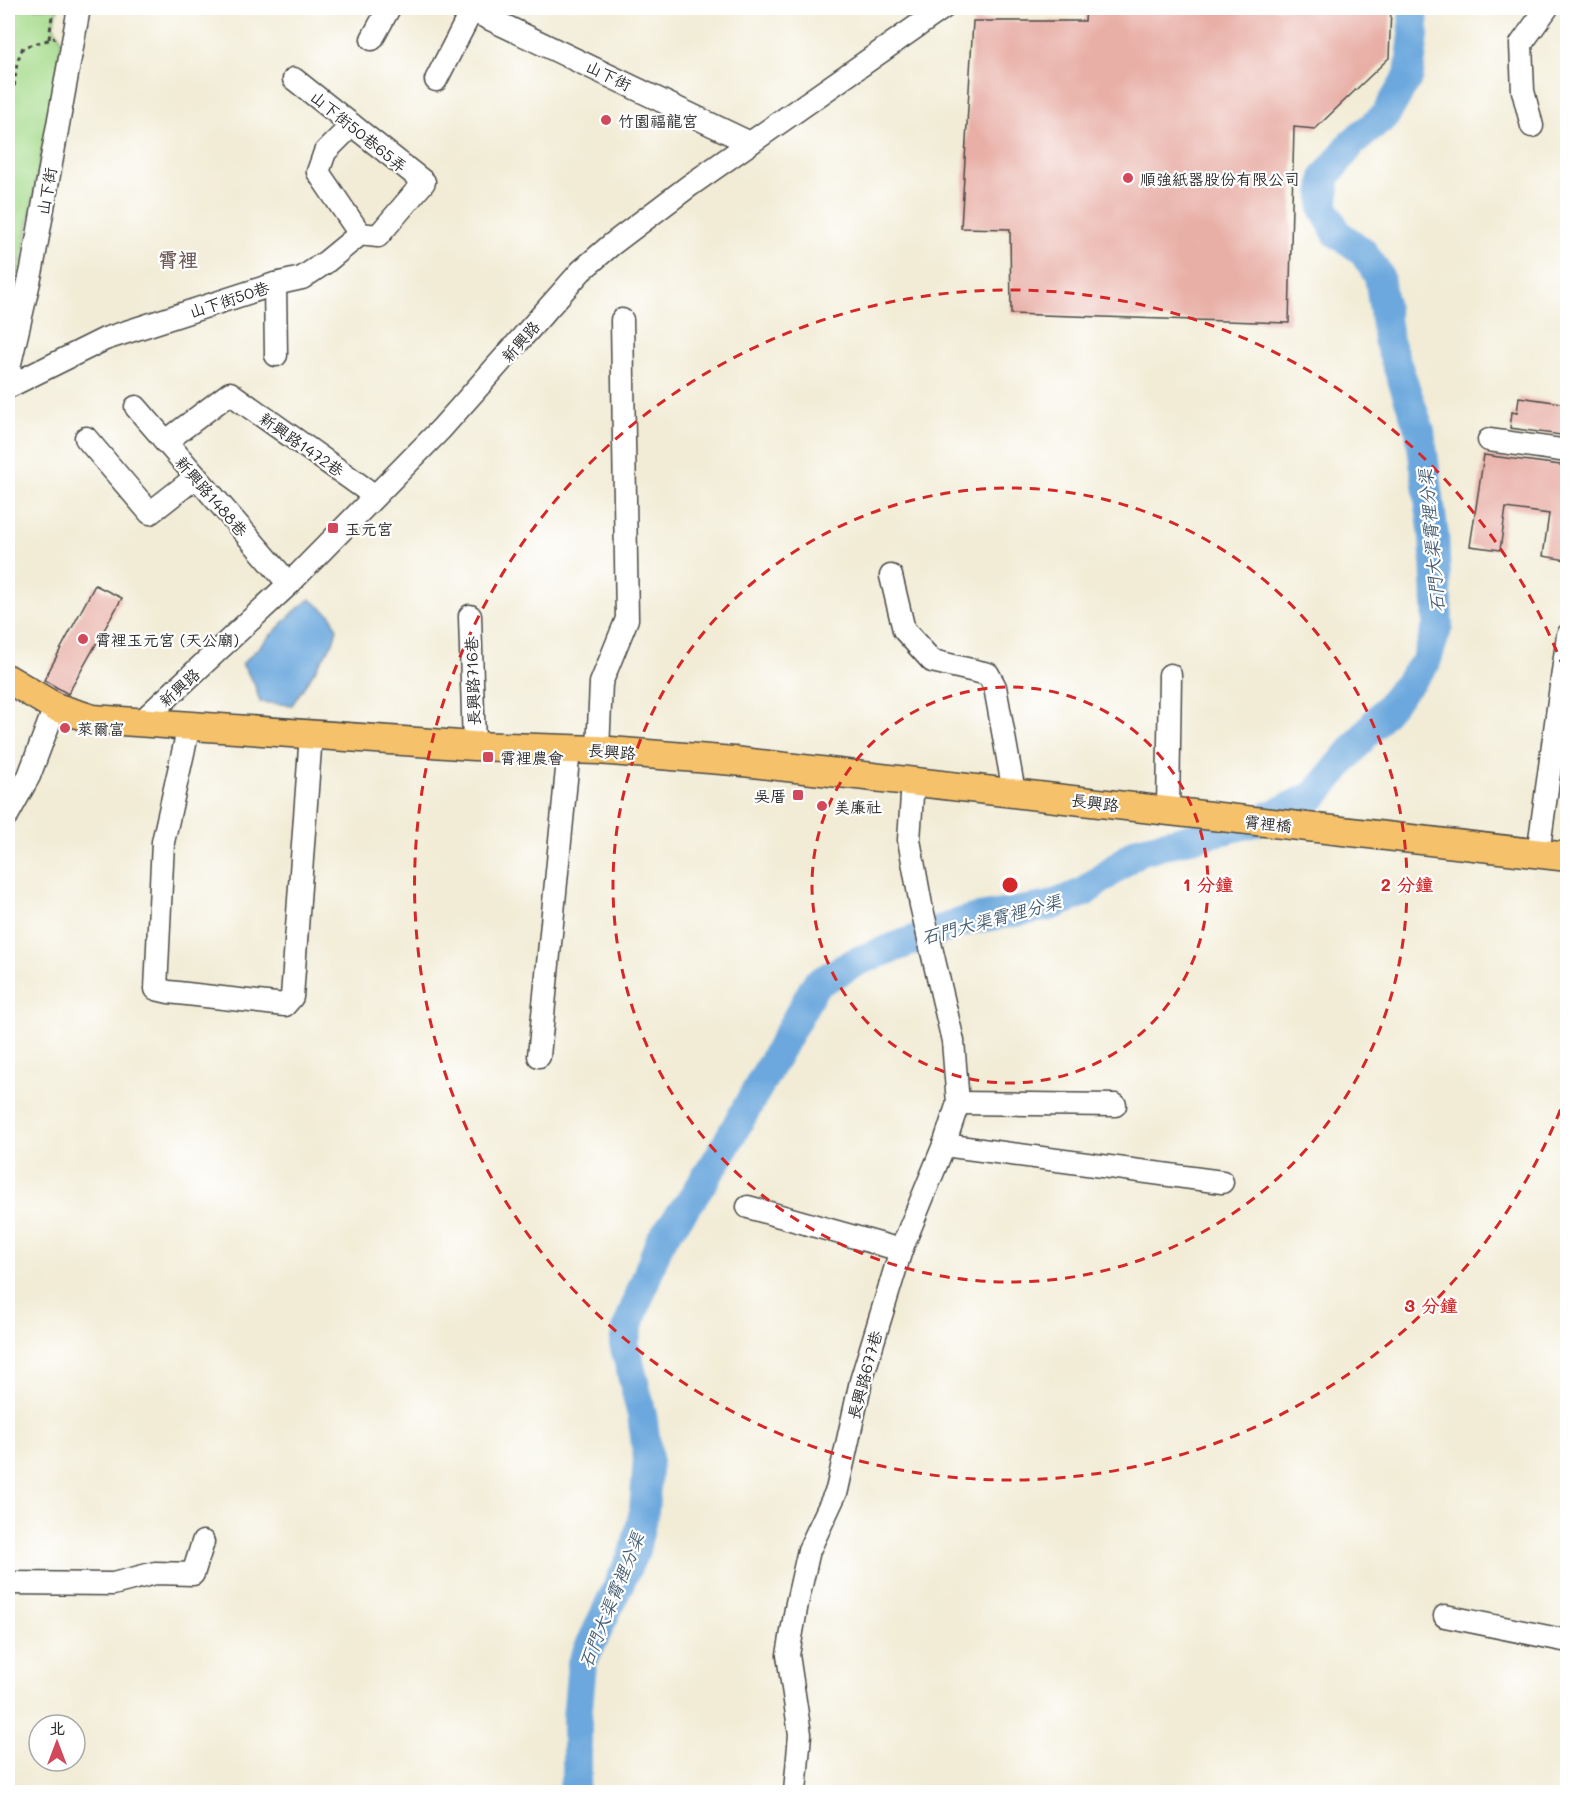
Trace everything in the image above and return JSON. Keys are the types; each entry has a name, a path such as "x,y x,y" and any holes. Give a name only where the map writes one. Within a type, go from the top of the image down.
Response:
{"main road":[{"name":"長興路","path":"8,679 55,707 93,718 474,746 598,750 734,760 1223,818"},
{"name":"霄裡橋","path":"1223,818 1538,854"},
{"path":"1538,854 1568,857"}],"street":[{"name":"山下街","path":"8,372 13,320 32,269 79,8"},
{"path":"372,39 389,8"},
{"name":"新興路","path":"140,723 289,584 441,429 581,271 611,245 750,143 943,8"},
{"path":"1532,126 1523,91 1521,44 1547,8"},
{"name":"山下街","path":"470,9 750,143"},
{"path":"436,80 470,9"},
{"name":"山下街50巷65弄","path":"294,79 424,182"},
{"path":"352,125 325,152 318,172 360,234"},
{"name":"山下街50巷","path":"8,387 105,339 275,284 302,279 360,234 378,236 424,182"},
{"path":"275,284 276,355"},
{"path":"598,750 601,683 627,619 622,320"},
{"name":"新興路1472巷","path":"165,442 230,393 375,496"},
{"name":"新興路1488巷","path":"136,407 289,584"},
{"path":"86,438 150,513 196,477"},
{"path":"1489,440 1568,451"},
{"path":"891,576 904,630 932,661 988,674 995,687 1014,792"},
{"name":"長興路716巷","path":"470,616 474,746"},
{"path":"1538,854 1568,635"},
{"path":"1168,811 1170,675"},
{"path":"8,814 29,776 55,707"},
{"path":"189,726 163,842 156,989 285,1005 292,997 311,734"},
{"path":"538,1056 569,749"},
{"name":"長興路677巷","path":"795,1792 800,1734 788,1655 796,1603 809,1550 837,1490 861,1381 900,1250 944,1145 958,1103 953,1041 921,905 909,840 913,781"},
{"path":"958,1103 1115,1105"},
{"path":"944,1145 1222,1182"},
{"path":"748,1207 900,1250"},
{"path":"8,1583 113,1584 155,1573 193,1575 203,1542"},
{"path":"1444,1616 1568,1641"}],"path":[{"path":"8,140 17,62 23,47 49,39 53,8"}],"green space":[{"path":"8,8 58,8 53,25 62,41 17,286 8,312"}],"water":[{"path":"310,599 331,615 337,629 333,643 292,705 260,702 254,683 242,664"}],"building":[{"name":"順強紙器股份有限公司","path":"1086,8 1391,8 1389,58 1315,129 1294,127 1289,323 1011,314 1010,229 961,228 973,21 1085,21"},
{"path":"1519,397 1568,404 1568,436 1510,428 1512,412 1517,413"},
{"path":"1484,455 1568,466 1566,560 1543,556 1549,514 1506,508 1500,550 1470,546"},
{"name":"霄裡玉元宮 (天公廟)","path":"95,585 122,598 68,694 44,680"}],"waterway":[{"name":"石門大渠霄裡分渠","path":"573,1792 577,1771 577,1718 582,1663 635,1550 644,1511 648,1459 642,1415 624,1343 628,1326 660,1241 691,1200 719,1157 816,984 858,961 954,925 973,919 1050,906 1084,892 1138,851 1256,822 1314,796 1426,662 1438,625 1434,536 1420,431 1388,339 1379,276 1364,253 1337,233 1324,208 1325,177 1352,143 1385,116 1409,75 1414,35 1413,8"}],"place":[{"name":"竹園福龍宮","path":"606,120"},
{"name":"順強紙器股份有限公司","path":"1128,178"},
{"name":"玉元宮","path":"333,528"},
{"name":"霄裡玉元宮 (天公廟)","path":"83,639"},
{"name":"萊爾富","path":"65,728"},
{"name":"霄裡農會","path":"488,757"},
{"name":"吳厝","path":"798,795"},
{"name":"美廉社","path":"822,806"}],"district":[{"name":"霄裡","path":"178,259"}]}
